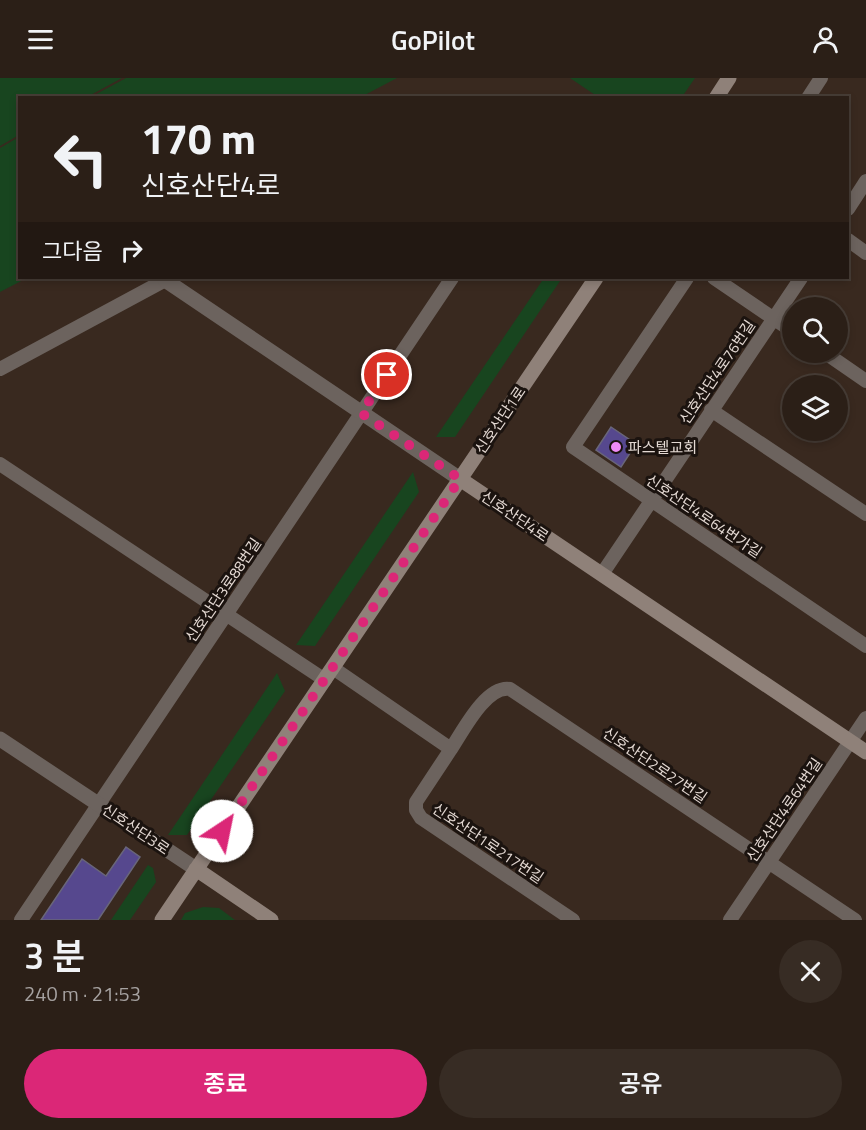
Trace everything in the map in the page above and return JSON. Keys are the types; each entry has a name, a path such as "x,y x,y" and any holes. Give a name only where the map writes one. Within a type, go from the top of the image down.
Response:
{"main road":[{"path":"717,96 729,78"},
{"name":"신호산단1로","path":"162,920 595,279"},
{"name":"신호산단4로","path":"460,479 866,752"},
{"name":"신호산단3로","path":"196,869 271,920"}],"street":[{"path":"809,96 821,78"},
{"path":"849,207 866,181"},
{"path":"849,241 866,253"},
{"path":"0,369 167,279"},
{"name":"신호산단4로","path":"167,279 460,479"},
{"name":"신호산단3로88번길","path":"21,920 451,279"},
{"name":"신호산단4로64번가길","path":"686,279 573,447 866,646"},
{"path":"716,279 782,324"},
{"name":"신호산단4로76번길","path":"602,574 800,279"},
{"path":"840,363 866,381"},
{"path":"711,410 866,514"},
{"path":"0,464 226,614 451,749"},
{"name":"신호산단2로27번길","path":"451,749 488,695 502,688 510,689 855,920"},
{"name":"신호산단4로64번길","path":"730,920 866,718"},
{"name":"신호산단3로","path":"0,739 196,869"},
{"name":"신호산단1로217번길","path":"451,749 416,802 418,814 425,821 573,920"}],"green space":[{"path":"0,78 122,78 89,96 18,96 18,136 0,146"},
{"path":"126,78 397,78 363,96 93,96"},
{"path":"570,78 695,78 683,96 597,96"},
{"path":"18,138 18,279 25,279 0,292 0,148"},
{"path":"543,279 561,279 455,437 436,437"},
{"path":"413,472 419,492 315,646 296,645"},
{"path":"277,673 285,691 187,835 168,835"},
{"path":"148,865 153,868 156,882 130,920 111,920"},
{"path":"203,907 219,908 235,920 181,920 185,913"}],"building":[{"name":"파스텔교회","path":"611,427 636,444 621,467 596,450"},
{"path":"126,847 140,857 98,920 41,920 82,859 106,876"}],"place":[{"name":"파스텔교회","path":"616,447"}],"route":[{"path":"222,831 460,479 361,413 387,375"}]}
